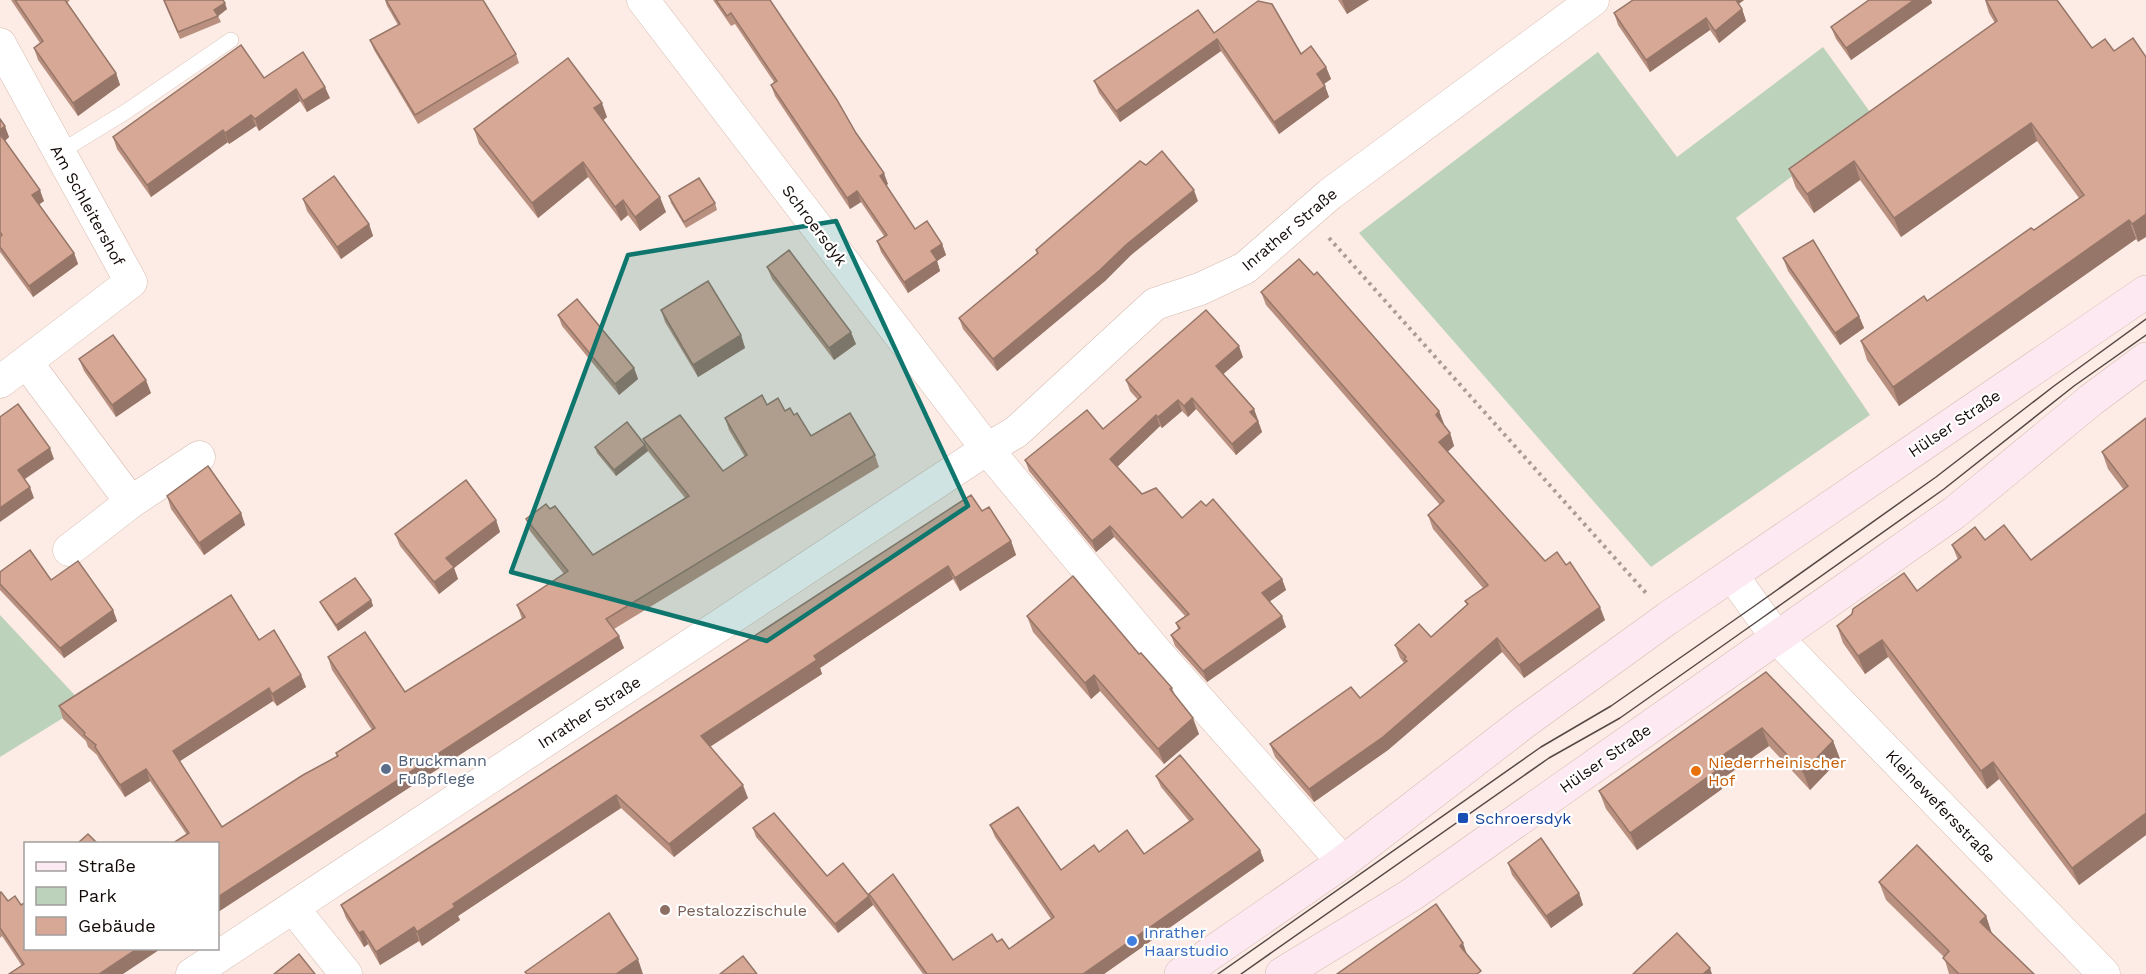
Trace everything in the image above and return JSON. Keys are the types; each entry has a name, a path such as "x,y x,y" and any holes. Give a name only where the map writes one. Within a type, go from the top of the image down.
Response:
{"street":[{"name":"Schroersdyk","path":"643,0 987,449"},
{"name":"Inrather Straße","path":"192,974 1016,432 1155,304 1200,289 1245,268 1340,187 1593,0"},
{"name":"Am Schleitershof","path":"0,44 131,282 0,382"},
{"name":"Hülser Straße","path":"1181,974 1343,862 1523,723 1668,618 2146,292"},
{"name":"Hülser Straße","path":"1282,974 1411,896 1777,639 1954,513 2091,400 2146,359"},
{"path":"27,363 131,502"},
{"path":"987,449 1159,655 1343,862"},
{"path":"69,550 131,502 199,458"},
{"path":"1732,575 1777,639"},
{"name":"Kleinewefersstraße","path":"1777,639 2104,974"},
{"path":"293,908 346,974"}],"lane":[{"path":"60,152 127,111 231,40"}],"path":[{"path":"1308,213 1668,618"}],"highlighted area":[{"path":"836,221 968,506 767,641 511,572 628,255"}],"green space":[{"path":"1823,47 1873,116 1736,218 1870,415 1651,567 1359,233 1598,52 1677,157"},
{"path":"0,615 84,705 0,757"}],"building":[{"path":"15,0 65,0 116,73 73,103 34,48 43,41"},
{"path":"164,0 223,0 225,3 214,10 218,16 178,32"},
{"path":"386,0 483,0 516,54 415,115 370,40 400,24"},
{"path":"716,0 770,0 884,173 880,176 915,229 927,221 942,244 931,251 937,260 904,282 877,241 887,235 857,191 847,198 771,85 777,81 731,13 727,16"},
{"path":"1633,0 1736,0 1742,9 1715,31 1706,18 1646,60 1614,13"},
{"path":"1869,0 1914,0 1846,48 1831,27"},
{"path":"1986,0 2057,0 2092,48 2105,39 2114,51 2133,38 2146,57 2146,214 2132,224 2129,220 1893,387 1861,341 1924,296 1927,301 2031,228 2034,230 2084,195 2031,123 1894,218 1854,161 1807,194 1789,169 1997,21"},
{"path":"1258,1 1272,4 1301,54 1311,46 1326,67 1317,74 1325,86 1274,122 1217,39 1116,111 1094,81 1198,10 1214,33"},
{"path":"241,45 264,78 303,52 325,87 303,101 296,89 255,119 251,115 225,133 223,130 147,185 113,137"},
{"path":"568,58 602,103 594,108 660,197 635,217 623,200 615,207 583,162 532,203 474,129"},
{"path":"0,119 5,126 0,130"},
{"path":"0,134 40,190 32,195 74,253 29,286 0,247 2,235 0,232"},
{"path":"1162,151 1194,190 993,359 959,318 1038,253 1036,250 1140,161 1146,165"},
{"path":"334,176 369,224 337,247 303,199"},
{"path":"699,178 715,203 684,222 669,196"},
{"path":"1813,240 1859,316 1835,333 1783,258"},
{"path":"789,250 851,332 829,348 767,267"},
{"path":"1299,259 1314,275 1317,272 1439,411 1436,415 1450,433 1439,442 1545,561 1557,552 1566,565 1570,562 1600,607 1519,665 1497,638 1383,737 1309,789 1270,744 1351,687 1360,698 1407,661 1395,645 1419,624 1431,637 1468,604 1465,601 1488,585 1428,515 1444,501 1261,292"},
{"path":"708,281 741,335 693,365 661,310"},
{"path":"577,299 634,368 615,384 558,315"},
{"path":"1206,310 1239,346 1216,366 1254,409 1250,412 1258,421 1232,444 1192,398 1184,406 1178,400 1158,417 1156,415 1110,459 1142,494 1156,488 1182,518 1201,501 1206,506 1213,499 1282,579 1262,593 1282,616 1203,671 1171,635 1180,628 1176,623 1189,614 1110,526 1092,541 1025,460 1087,410 1103,429 1141,397 1126,380"},
{"path":"113,335 146,380 112,405 79,359"},
{"path":"762,395 767,405 778,398 785,411 790,408 794,415 797,413 811,436 850,413 875,455 606,619 619,636 219,896 219,842 175,842 189,833 146,769 120,785 95,747 96,745 84,735 85,733 59,706 231,595 259,640 274,630 301,675 272,694 269,688 173,751 222,827 303,775 338,756 336,753 375,728 328,657 365,632 405,692 525,617 517,605 568,571 526,519 546,504 550,509 555,506 593,555 689,496 643,439 680,415 723,471 747,455 725,418"},
{"path":"18,404 50,448 18,470 30,487 0,508 0,417"},
{"path":"2146,418 2146,813 2072,868 1993,762 1981,771 1882,640 1858,656 1837,626 1852,614 1853,609 1904,573 1917,591 1961,557 1952,545 1975,527 1985,540 2004,525 2031,560 2128,486 2102,452"},
{"path":"627,422 645,445 614,470 595,447"},
{"path":"208,466 241,513 199,543 167,496"},
{"path":"466,480 496,520 446,558 454,567 434,582 395,534"},
{"path":"971,495 982,511 989,507 1011,541 955,578 948,566 814,656 817,660 701,736 743,785 669,844 616,795 453,904 455,907 417,932 414,927 376,952 363,931 359,933 341,905"},
{"path":"30,550 51,580 78,561 113,610 60,648 0,584 0,572"},
{"path":"1073,576 1139,654 1141,653 1172,688 1170,689 1193,718 1158,749 1094,675 1085,683 1027,616"},
{"path":"355,578 371,600 336,625 320,602"},
{"name":"Niederrheinischer Hof","path":"1766,672 1833,741 1803,772 1762,728 1709,765 1716,771 1630,833 1599,791"},
{"path":"1180,755 1260,850 1083,974 927,974 869,894 893,874 953,960 992,934 997,942 1002,939 1009,949 1054,917 990,825 1018,807 1061,870 1094,845 1099,852 1127,830 1144,854 1193,819 1156,776"},
{"path":"774,813 827,876 843,863 869,896 835,924 753,828"},
{"path":"88,834 96,842 79,842"},
{"path":"1541,838 1579,893 1546,916 1508,863"},
{"path":"1917,845 1986,916 1980,922 2034,974 1959,974 1943,958 1949,951 1879,882"},
{"path":"0,893 8,901 15,896 21,905 24,903 24,950 135,950 99,974 9,974 24,964 0,928"},
{"path":"1436,904 1463,943 1460,946 1481,971 1477,974 1337,974"},
{"path":"609,913 638,959 616,974 527,974 525,972"},
{"path":"1677,933 1710,968 1703,974 1633,974"},
{"path":"299,954 315,974 274,974"},
{"path":"743,956 757,974 720,974"}],"tram line":[{"path":"1218,974 1541,747 1611,706 1753,607 1936,477 2146,319"},
{"path":"1241,974 1549,758 1620,718 1762,618 1944,489 2074,386 2146,335"}],"place":[{"name":"Bruckmann Fußpflege","path":"386,769"},
{"name":"Niederrheinischer Hof","path":"1696,771"},
{"name":"Schroersdyk","path":"1463,818"},
{"name":"Pestalozzischule","path":"665,910"},
{"name":"Inrather Haarstudio","path":"1132,941"}]}
